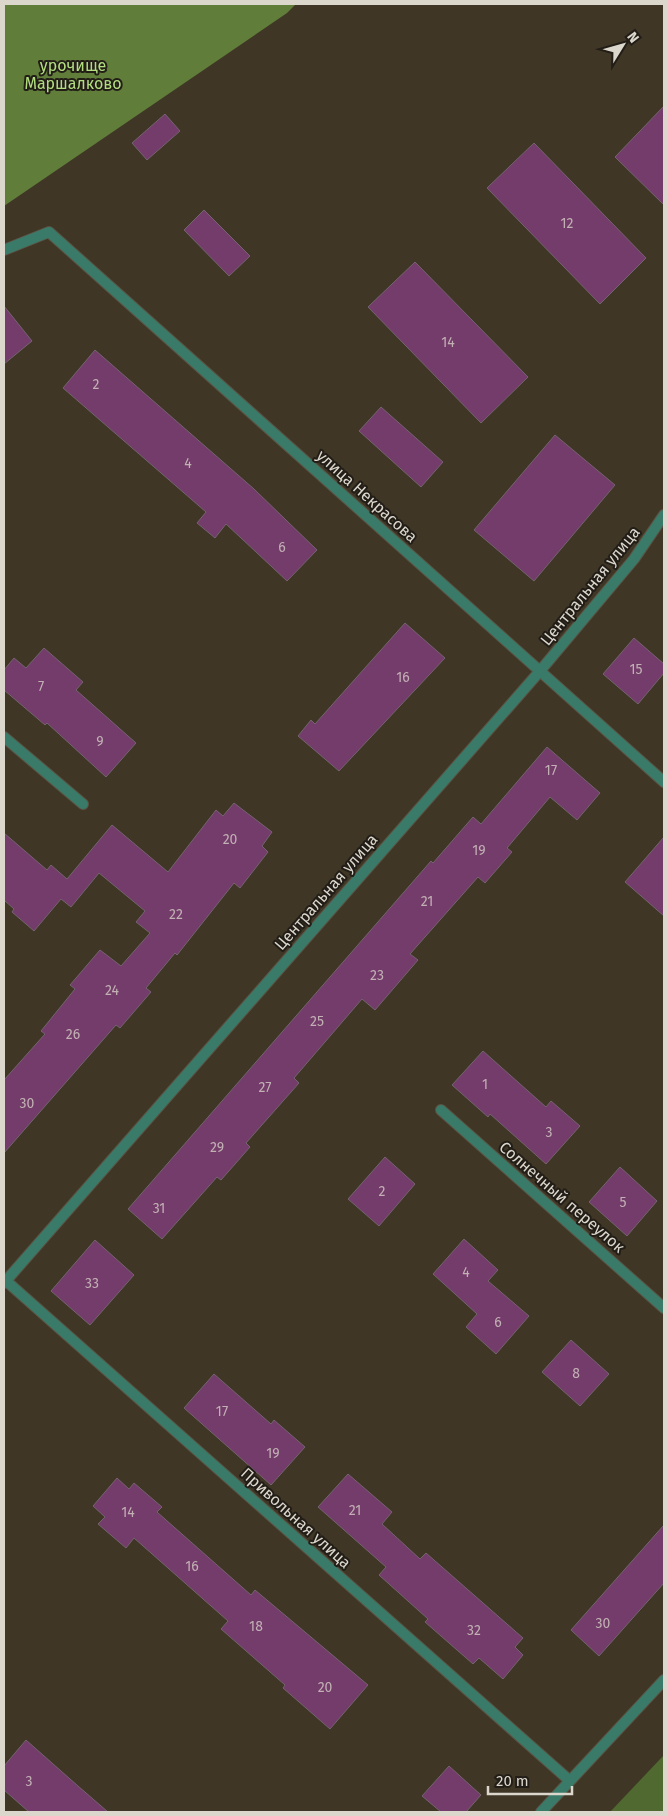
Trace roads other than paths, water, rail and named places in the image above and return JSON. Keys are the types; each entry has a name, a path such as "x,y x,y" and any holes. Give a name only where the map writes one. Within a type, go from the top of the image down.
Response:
{"street":[{"name":"улица Некрасова","path":"4,250 49,232 664,782"},
{"name":"Центральная улица","path":"4,1281 540,671 634,559 664,515"},
{"path":"4,737 83,804"},
{"name":"Солнечный переулок","path":"440,1110 664,1308"},
{"name":"Привольная улица","path":"4,1281 569,1780"},
{"path":"541,1812 664,1680"}],"park label":[{"name":"урочище Маршалково","path":"73,74"}]}
